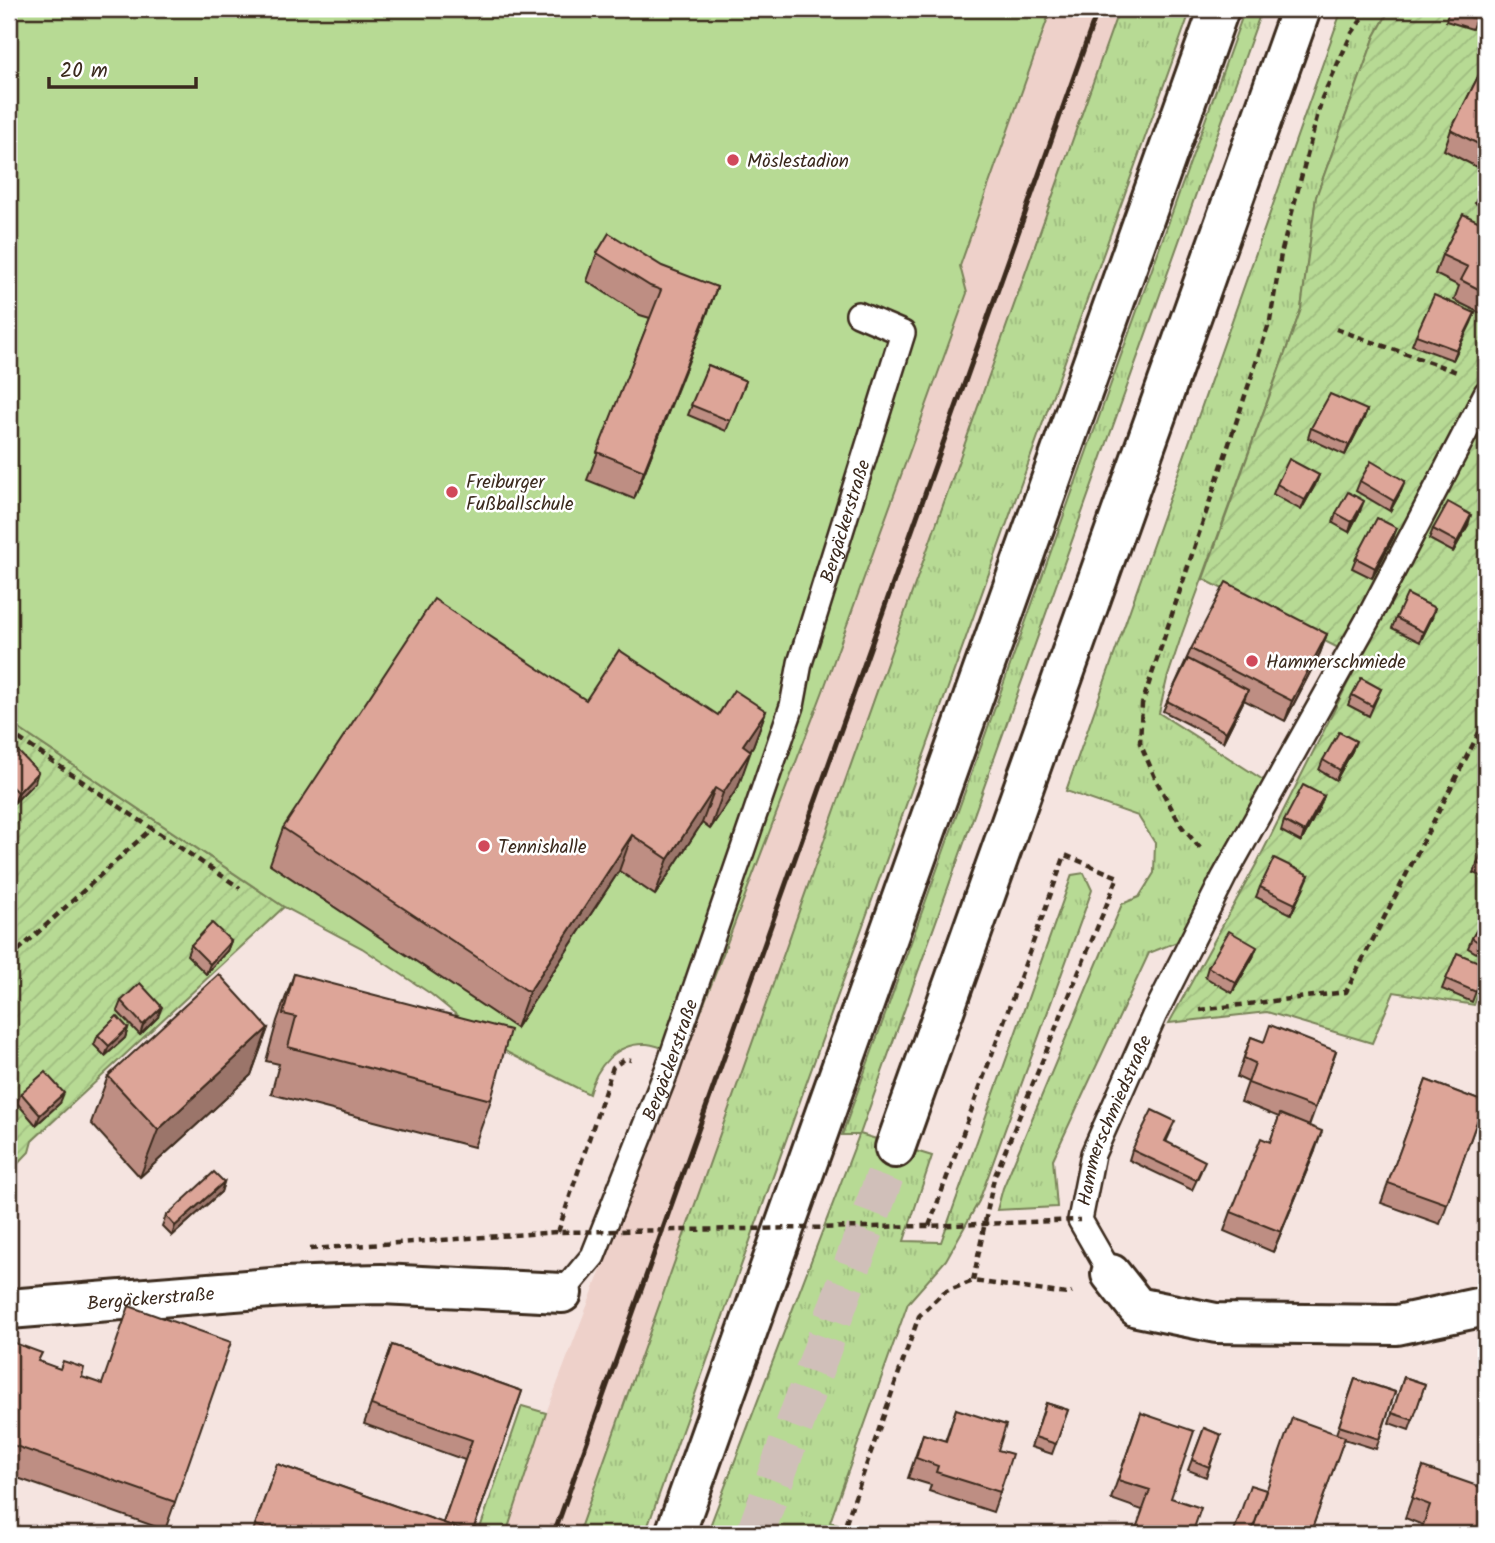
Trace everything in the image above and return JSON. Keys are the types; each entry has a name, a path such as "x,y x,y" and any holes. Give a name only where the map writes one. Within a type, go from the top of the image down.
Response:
{"main road":[{"path":"675,1534 1219,9"},
{"path":"895,1148 1301,9"},
{"name":"Hammerschmiedstraße","path":"1111,1274 1137,1307 1216,1323 1397,1325 1486,1306"},
{"name":"Bergäckerstraße","path":"9,1309 284,1287 341,1285 381,1284 562,1293"}],"lane":[{"name":"Bergäckerstraße","path":"562,1293 593,1256 667,1070 792,706 800,663 903,333 858,314"},
{"name":"Hammerschmiedstraße","path":"1111,1274 1080,1220 1094,1154 1154,1016 1224,877 1367,621 1486,393"}],"path":[{"path":"1224,877 1182,827 1157,782 1140,743 1142,704 1269,321 1281,254 1322,98 1352,33 1369,9"},
{"path":"1336,329 1461,374"},
{"path":"1154,1016 1346,992 1486,719"},
{"path":"9,733 240,888"},
{"path":"9,959 152,828"},
{"path":"929,1226 1065,855 1118,877 995,1178 973,1281"},
{"path":"558,1232 606,1091"},
{"path":"310,1249 558,1232 929,1226 1080,1220"},
{"path":"842,1534 919,1316 944,1292 973,1281 1067,1294 1111,1274"}],"shaded area":[{"path":"1051,9 1119,9 578,1534 506,1534 546,1413 823,691 967,294 960,266"}],"green space":[{"name":"Freiburger Fußballschule","path":"9,9 1051,9 960,266 967,293 823,691 684,1056 647,1044 626,1047 602,1066 589,1094 495,1046 431,994 362,948 284,907 9,722"},
{"path":"1119,9 1191,9 645,1534 578,1534"},
{"path":"1245,9 1262,9 860,1134 932,1156 904,1241 941,1242 1072,875 1084,873 1092,890 979,1201 946,1260 908,1303 830,1522 859,1529 858,1534 707,1534 859,1135 842,1135"},
{"path":"1342,9 1390,9 1375,36 1316,197 1301,309 1182,634 1159,713 1268,783 1177,942 1149,953 1053,1159 1057,1207 997,1210 1003,1188 1122,904 1139,897 1154,873 1155,843 1138,816 1066,791"},
{"path":"1390,9 1486,9 1486,972 1474,1005 1394,992 1372,1043 1267,1012 1169,1023 1258,861 1360,659 1203,579 1301,309 1316,197 1375,36"},
{"path":"9,722 284,907 32,1141 29,1152 9,1173"},
{"path":"522,1406 546,1413 506,1534 478,1534"}],"building":[{"path":"1450,9 1479,9 1476,19"},
{"path":"1486,61 1486,148 1451,130"},
{"path":"1486,178 1486,197 1479,193"},
{"path":"1463,214 1486,225 1486,293 1461,280 1468,267 1442,255"},
{"path":"609,233 662,266 717,287 644,471 597,452 661,290 597,253"},
{"path":"1434,295 1475,313 1457,350 1416,335"},
{"path":"708,365 746,381 730,421 691,405"},
{"path":"1330,394 1367,410 1349,445 1311,428"},
{"path":"1289,459 1319,475 1305,500 1277,484"},
{"path":"1371,461 1405,481 1394,501 1360,481"},
{"path":"1348,492 1364,501 1352,522 1336,513"},
{"path":"1448,502 1471,515 1457,542 1433,529"},
{"path":"1377,518 1397,528 1375,568 1356,558"},
{"name":"Hammerschmiede","path":"1226,582 1327,634 1292,701 1191,649"},
{"path":"1407,594 1435,608 1423,632 1396,618"},
{"name":"Tennishalle","path":"434,599 586,700 619,650 718,715 734,690 766,711 743,745 751,751 723,793 715,788 668,859 632,835 529,992 283,828"},
{"path":"1188,659 1248,690 1226,732 1167,701"},
{"path":"1361,678 1381,689 1372,706 1352,695"},
{"path":"1339,732 1356,741 1340,770 1323,760"},
{"path":"14,747 38,772 18,793 9,784 9,752"},
{"path":"1303,785 1324,796 1304,832 1284,821"},
{"path":"1486,844 1486,867 1477,863"},
{"path":"1274,858 1309,875 1295,904 1260,887"},
{"path":"1486,914 1486,947 1472,938"},
{"path":"212,923 231,941 210,964 191,945"},
{"path":"1229,931 1257,947 1236,983 1208,967"},
{"path":"1457,953 1486,965 1476,992 1446,979"},
{"path":"219,974 268,1028 158,1130 108,1076"},
{"path":"294,974 510,1030 491,1100 288,1047 296,1017 283,1014"},
{"path":"140,983 162,1007 143,1025 121,1001"},
{"path":"117,1016 128,1028 109,1046 98,1035"},
{"path":"1270,1025 1336,1051 1315,1108 1248,1083 1255,1063 1244,1058 1251,1037 1264,1042"},
{"path":"45,1072 64,1093 40,1115 21,1093"},
{"path":"1426,1080 1484,1102 1447,1204 1388,1183"},
{"path":"1152,1110 1175,1121 1165,1141 1205,1161 1196,1180 1132,1150"},
{"path":"1280,1114 1322,1131 1281,1232 1231,1212 1261,1138 1270,1142"},
{"path":"9,1135 17,1144 9,1152"},
{"path":"214,1172 224,1182 175,1226 166,1216"},
{"path":"129,1306 231,1342 175,1502 10,1444 9,1448 9,1341 42,1353 38,1361 60,1369 63,1361 84,1368 82,1377 102,1384"},
{"path":"392,1345 522,1391 472,1533 443,1523 472,1440 371,1405"},
{"path":"1404,1377 1425,1384 1413,1420 1392,1413"},
{"path":"1355,1379 1395,1392 1379,1439 1339,1426"},
{"path":"1046,1403 1068,1410 1056,1444 1035,1437"},
{"path":"956,1409 1006,1425 998,1450 1012,1454 1000,1492 936,1472 938,1466 916,1458 923,1434 946,1441"},
{"path":"1141,1413 1194,1431 1171,1498 1201,1508 1192,1534 1134,1534 1150,1490 1118,1480"},
{"path":"1292,1418 1345,1437 1310,1534 1263,1534 1252,1531"},
{"path":"1204,1428 1221,1435 1209,1467 1192,1460"},
{"path":"277,1464 472,1534 282,1534 255,1525"},
{"path":"1423,1467 1486,1489 1486,1521 1482,1534 1413,1534 1415,1529 1421,1531 1430,1505 1412,1498"},
{"path":"1250,1485 1266,1490 1251,1534 1233,1534"}],"tunnel":[{"path":"755,1534 895,1148"}],"railway":[{"path":"554,1534 1098,9"}],"place":[{"name":"Möslestadion","path":"733,160"},
{"name":"Freiburger Fußballschule","path":"452,492"},
{"name":"Hammerschmiede","path":"1252,661"},
{"name":"Tennishalle","path":"484,846"}]}
